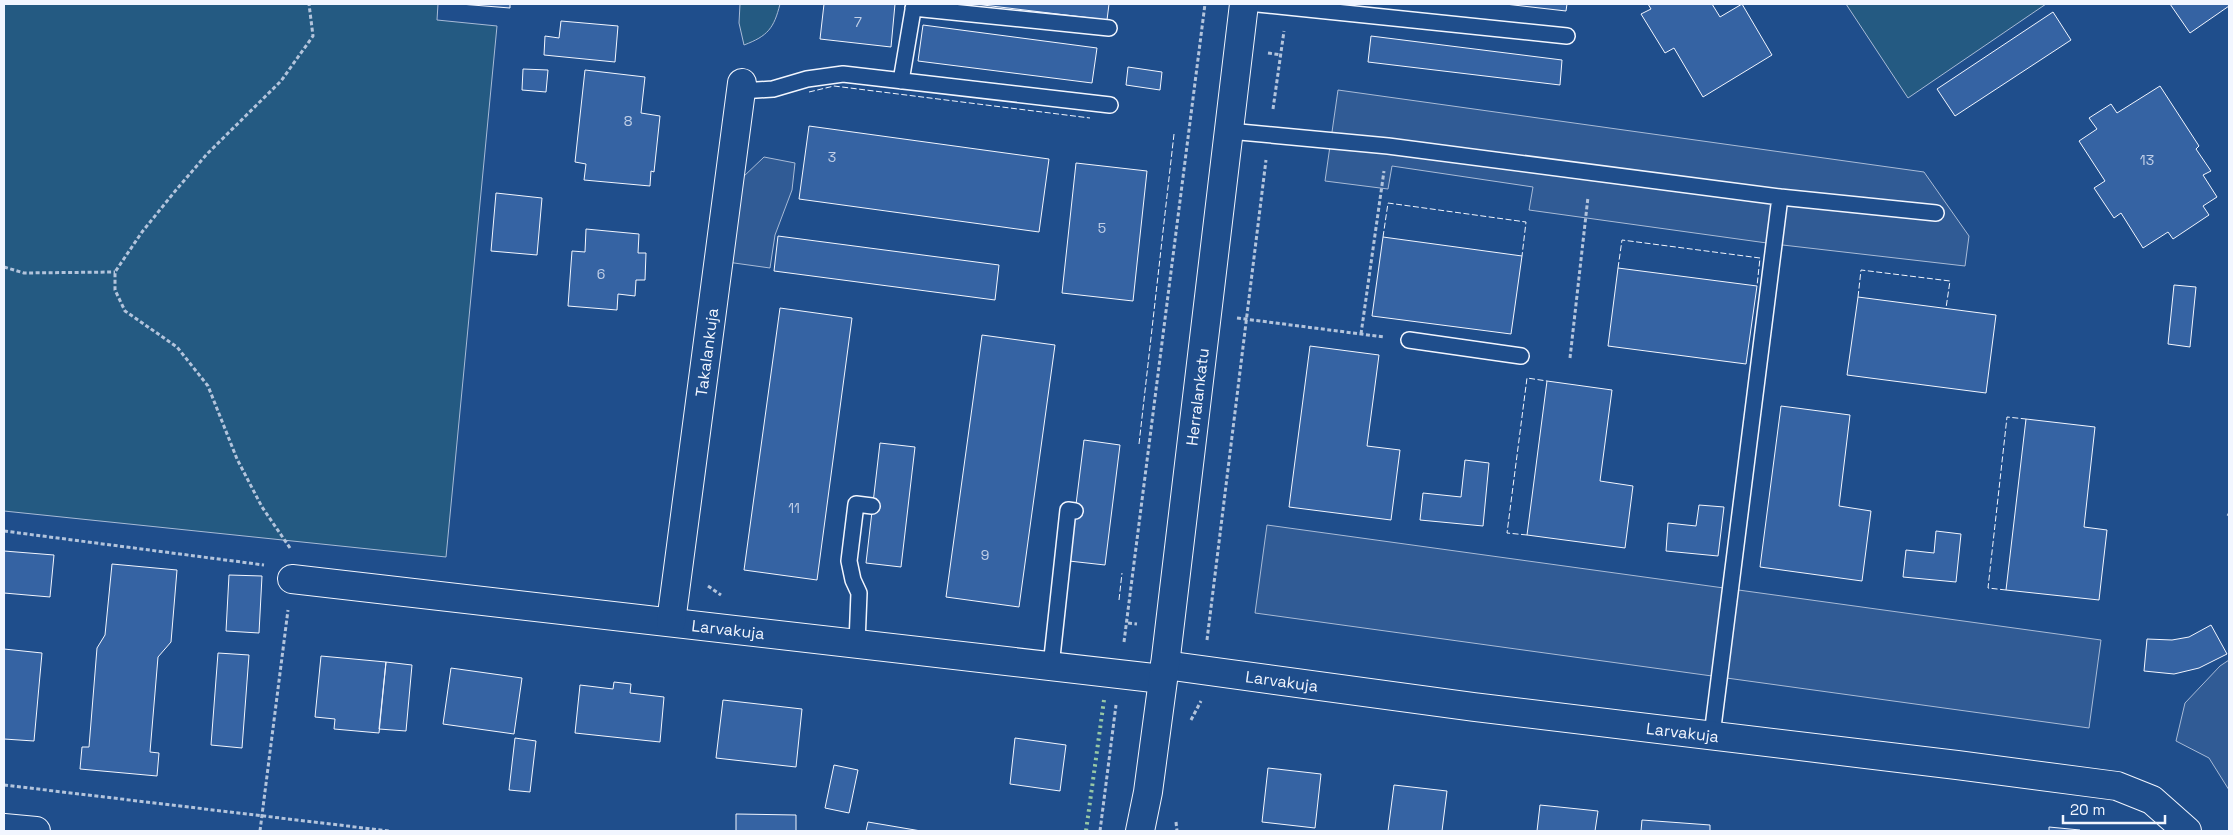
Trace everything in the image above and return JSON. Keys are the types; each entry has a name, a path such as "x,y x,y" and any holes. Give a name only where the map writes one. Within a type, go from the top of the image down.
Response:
{"street":[{"name":"Herralankatu","path":"1140,831 1148,792 1164,672 1244,4"},
{"name":"Takalankuja","path":"671,622 742,87"},
{"name":"Larvakuja","path":"294,566 671,622 1120,674 1204,670 1474,708 1712,735 2117,786 2152,800 2187,831"},
{"name":"Herralankatu","path":"1148,792 1166,823"},
{"path":"4,828 36,831"}],"lane":[{"path":"1258,4 1567,36"},
{"path":"901,81 914,6 1109,28"},
{"path":"742,87 773,89 807,79 843,74 1110,105"},
{"path":"1229,132 1388,146 1780,198 1936,213"},
{"path":"1712,735 1780,198"},
{"path":"1409,340 1521,356"},
{"path":"857,643 859,593 853,580 850,561 855,513 856,504 872,506"},
{"path":"1051,666 1068,510 1075,511"}],"path":[{"path":"260,831 294,566 237,459 208,386 176,347 125,311 115,290 115,272 142,232 176,190 207,154 281,81 292,66 313,36 309,4"},
{"path":"1100,831 1205,4"},
{"path":"1190,722 1201,701 1269,135 1287,7"},
{"path":"1361,334 1388,146"},
{"path":"1570,358 1591,174"},
{"path":"4,267 24,273 115,272"},
{"path":"1206,314 1409,340"},
{"path":"4,531 276,566 294,566"},
{"path":"4,785 389,831"},
{"path":"1166,823 1177,831"}],"shaded area":[{"path":"4,4 438,4 437,20 497,26 446,557 4,511"},
{"path":"740,4 780,4 769,30 759,38 744,45 739,23"},
{"path":"1846,4 2046,4 1908,98"},
{"path":"1338,90 1924,172 1969,236 1965,266 1774,244 1529,210 1533,187 1392,166 1388,189 1325,181"},
{"path":"764,157 795,163 792,190 775,235 770,268 727,262 742,178"},
{"path":"1267,525 2101,640 2089,728 1255,613"},
{"path":"2229,660 2229,790 2209,758 2176,741 2185,703 2220,666"}],"building":[{"path":"460,4 510,4 510,8"},
{"path":"824,4 895,4 891,47 820,39"},
{"path":"975,4 1109,4 1107,20"},
{"path":"1505,4 1567,4 1566,11"},
{"path":"1648,4 1712,4 1720,17 1742,4 1772,55 1703,97 1674,48 1665,53 1641,14 1651,9"},
{"path":"2170,4 2229,4 2229,6 2190,33"},
{"path":"2053,12 2071,40 1955,116 1937,89"},
{"path":"561,21 618,26 615,62 544,55 545,36 559,38"},
{"path":"923,25 1097,48 1092,83 918,61"},
{"path":"1371,36 1562,60 1560,85 1368,62"},
{"path":"1128,67 1162,72 1160,90 1126,85"},
{"path":"523,69 548,70 546,92 522,90"},
{"path":"585,70 645,77 641,113 660,116 654,172 651,171 650,186 584,180 586,164 575,162"},
{"path":"2160,86 2199,146 2196,149 2211,171 2203,175 2217,197 2203,206 2209,215 2173,239 2168,232 2143,248 2121,213 2114,218 2094,188 2105,181 2079,141 2097,129 2089,118 2111,104 2117,113"},
{"path":"809,126 1049,159 1039,232 799,199"},
{"path":"1076,163 1147,171 1133,301 1062,293"},
{"path":"496,193 542,198 537,255 491,251"},
{"path":"586,229 639,234 638,253 646,253 645,280 636,280 635,296 618,294 617,310 568,306 572,251 585,252"},
{"path":"778,236 999,265 995,300 774,271"},
{"path":"1383,237 1522,256 1511,334 1372,316"},
{"path":"1618,268 1757,286 1746,364 1608,346"},
{"path":"2174,285 2196,287 2190,347 2168,344"},
{"path":"1858,297 1996,315 1986,393 1847,375"},
{"path":"780,308 852,318 817,580 744,570"},
{"path":"982,335 1055,345 1019,607 946,597"},
{"path":"1310,346 1379,355 1367,446 1400,450 1391,520 1289,507"},
{"path":"1547,381 1612,390 1600,481 1633,486 1625,548 1527,535"},
{"path":"1781,406 1850,415 1839,506 1871,511 1862,581 1760,567"},
{"path":"2026,419 2095,427 2084,527 2107,530 2099,600 2006,590"},
{"path":"1084,440 1120,445 1105,565 1069,561"},
{"path":"880,443 915,447 901,567 866,563"},
{"path":"1465,460 1489,463 1483,526 1420,520 1423,493 1461,497"},
{"path":"1699,505 1724,507 1718,556 1666,551 1668,523 1696,526"},
{"path":"1936,531 1961,534 1956,582 1903,577 1906,550 1934,553"},
{"path":"4,551 54,555 50,597 4,593"},
{"path":"112,564 177,570 171,642 158,657 150,752 159,753 157,776 80,769 82,747 89,747 97,648 105,635"},
{"path":"229,575 262,576 259,633 226,631"},
{"path":"2211,625 2227,654 2199,668 2174,674 2144,671 2147,639 2172,640 2189,637"},
{"path":"4,649 42,653 34,741 4,739"},
{"path":"218,653 249,655 242,748 211,745"},
{"path":"321,656 386,662 379,733 334,729 335,719 315,717"},
{"path":"386,662 412,665 406,731 379,729"},
{"path":"451,668 522,678 514,734 443,724"},
{"path":"614,682 631,684 630,693 664,697 660,742 575,733 580,685 613,689"},
{"path":"723,700 802,709 796,767 716,758"},
{"path":"515,738 536,741 530,792 509,790"},
{"path":"1015,738 1066,745 1060,791 1010,784"},
{"path":"834,765 858,770 849,813 825,808"},
{"path":"1268,768 1321,774 1315,828 1262,822"},
{"path":"1394,785 1447,791 1442,831 1388,831"},
{"path":"1540,805 1598,811 1595,831 1537,831"},
{"path":"736,814 796,815 796,831 736,831"},
{"path":"1642,820 1710,825 1710,831 1641,831"},
{"path":"868,822 921,831 866,831"},
{"path":"2049,827 2080,830 2049,831"}],"hedge":[{"path":"1086,831 1104,700"}],"fence":[{"path":"809,92 834,86 1090,118"},
{"path":"1139,444 1174,134"},
{"path":"1383,237 1388,203 1526,222 1522,256"},
{"path":"1618,268 1622,240 1760,258 1757,286"},
{"path":"1858,297 1861,270 1950,281 1946,308"},
{"path":"1527,535 1507,533 1527,378 1547,381"},
{"path":"2006,590 1988,588 2007,417 2026,419"},
{"path":"1119,600 1122,573"}]}
